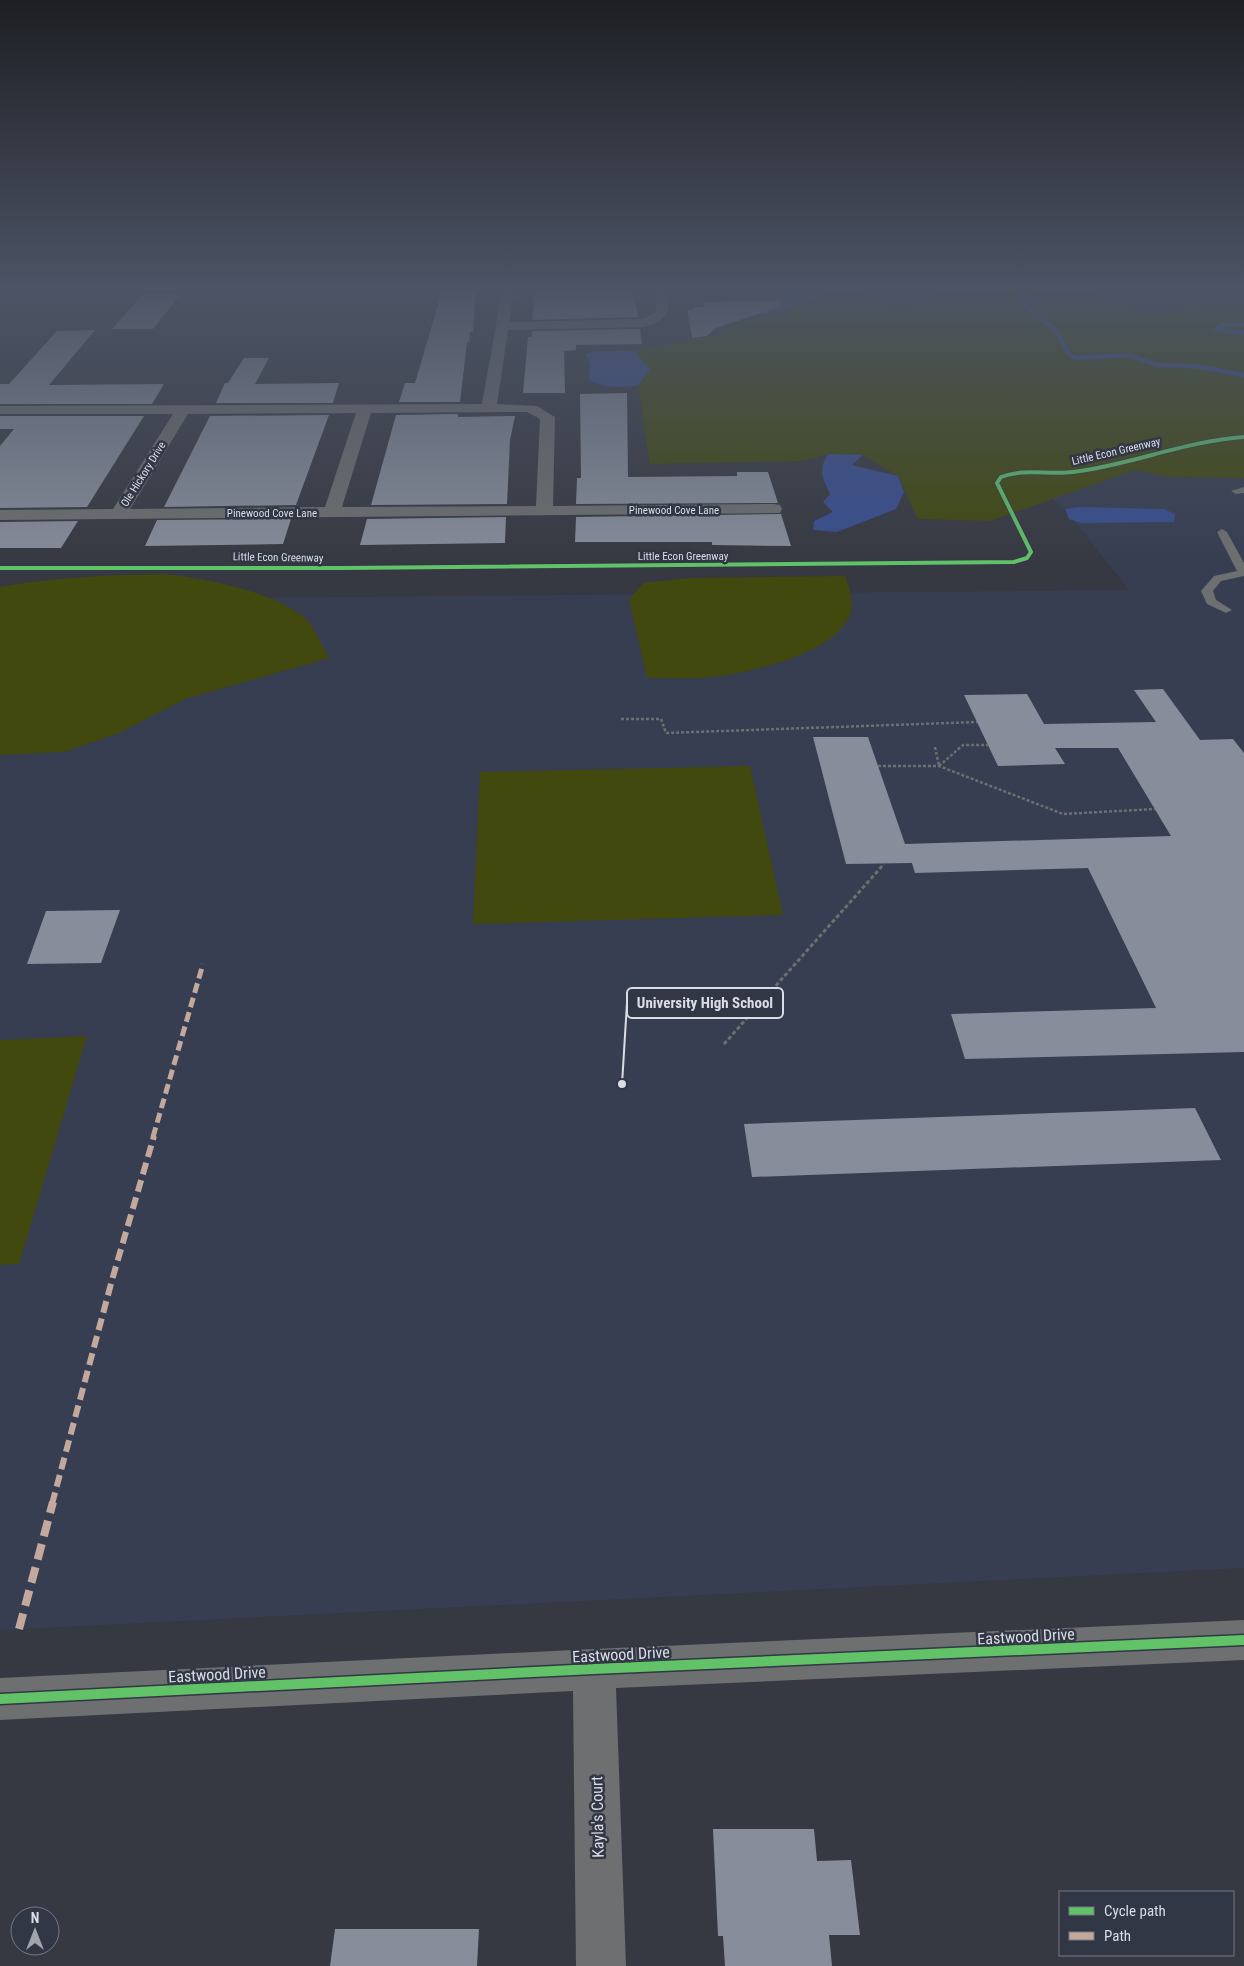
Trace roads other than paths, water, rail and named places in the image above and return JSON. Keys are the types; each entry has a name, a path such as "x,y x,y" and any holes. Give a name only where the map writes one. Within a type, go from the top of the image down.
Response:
{"street":[{"path":"489,407 493,383"},
{"path":"332,512 365,408"},
{"path":"0,410 527,408 537,410 548,417 544,511"},
{"name":"Ole Hickory Drive","path":"118,514 183,409"},
{"name":"Pinewood Cove Lane","path":"0,515 774,509"},
{"name":"Eastwood Drive","path":"0,1699 594,1669 1244,1640"},
{"name":"Kayla's Court","path":"594,1669 601,1966"}],"lane":[{"path":"1222,532 1244,573 1225,575 1210,583 1206,591 1211,602 1226,610"}],"water":[{"path":"595,383 640,383 638,385 625,387 613,387"},
{"path":"828,454 863,455 852,465 898,476 904,492 896,509 837,532 813,530 814,521 833,512 823,502 830,494 822,474 823,465"},
{"path":"1079,507 1164,509 1175,514 1174,522 1081,523 1069,519 1065,509"}],"place":[{"name":"University High School","path":"622,1084"}]}
